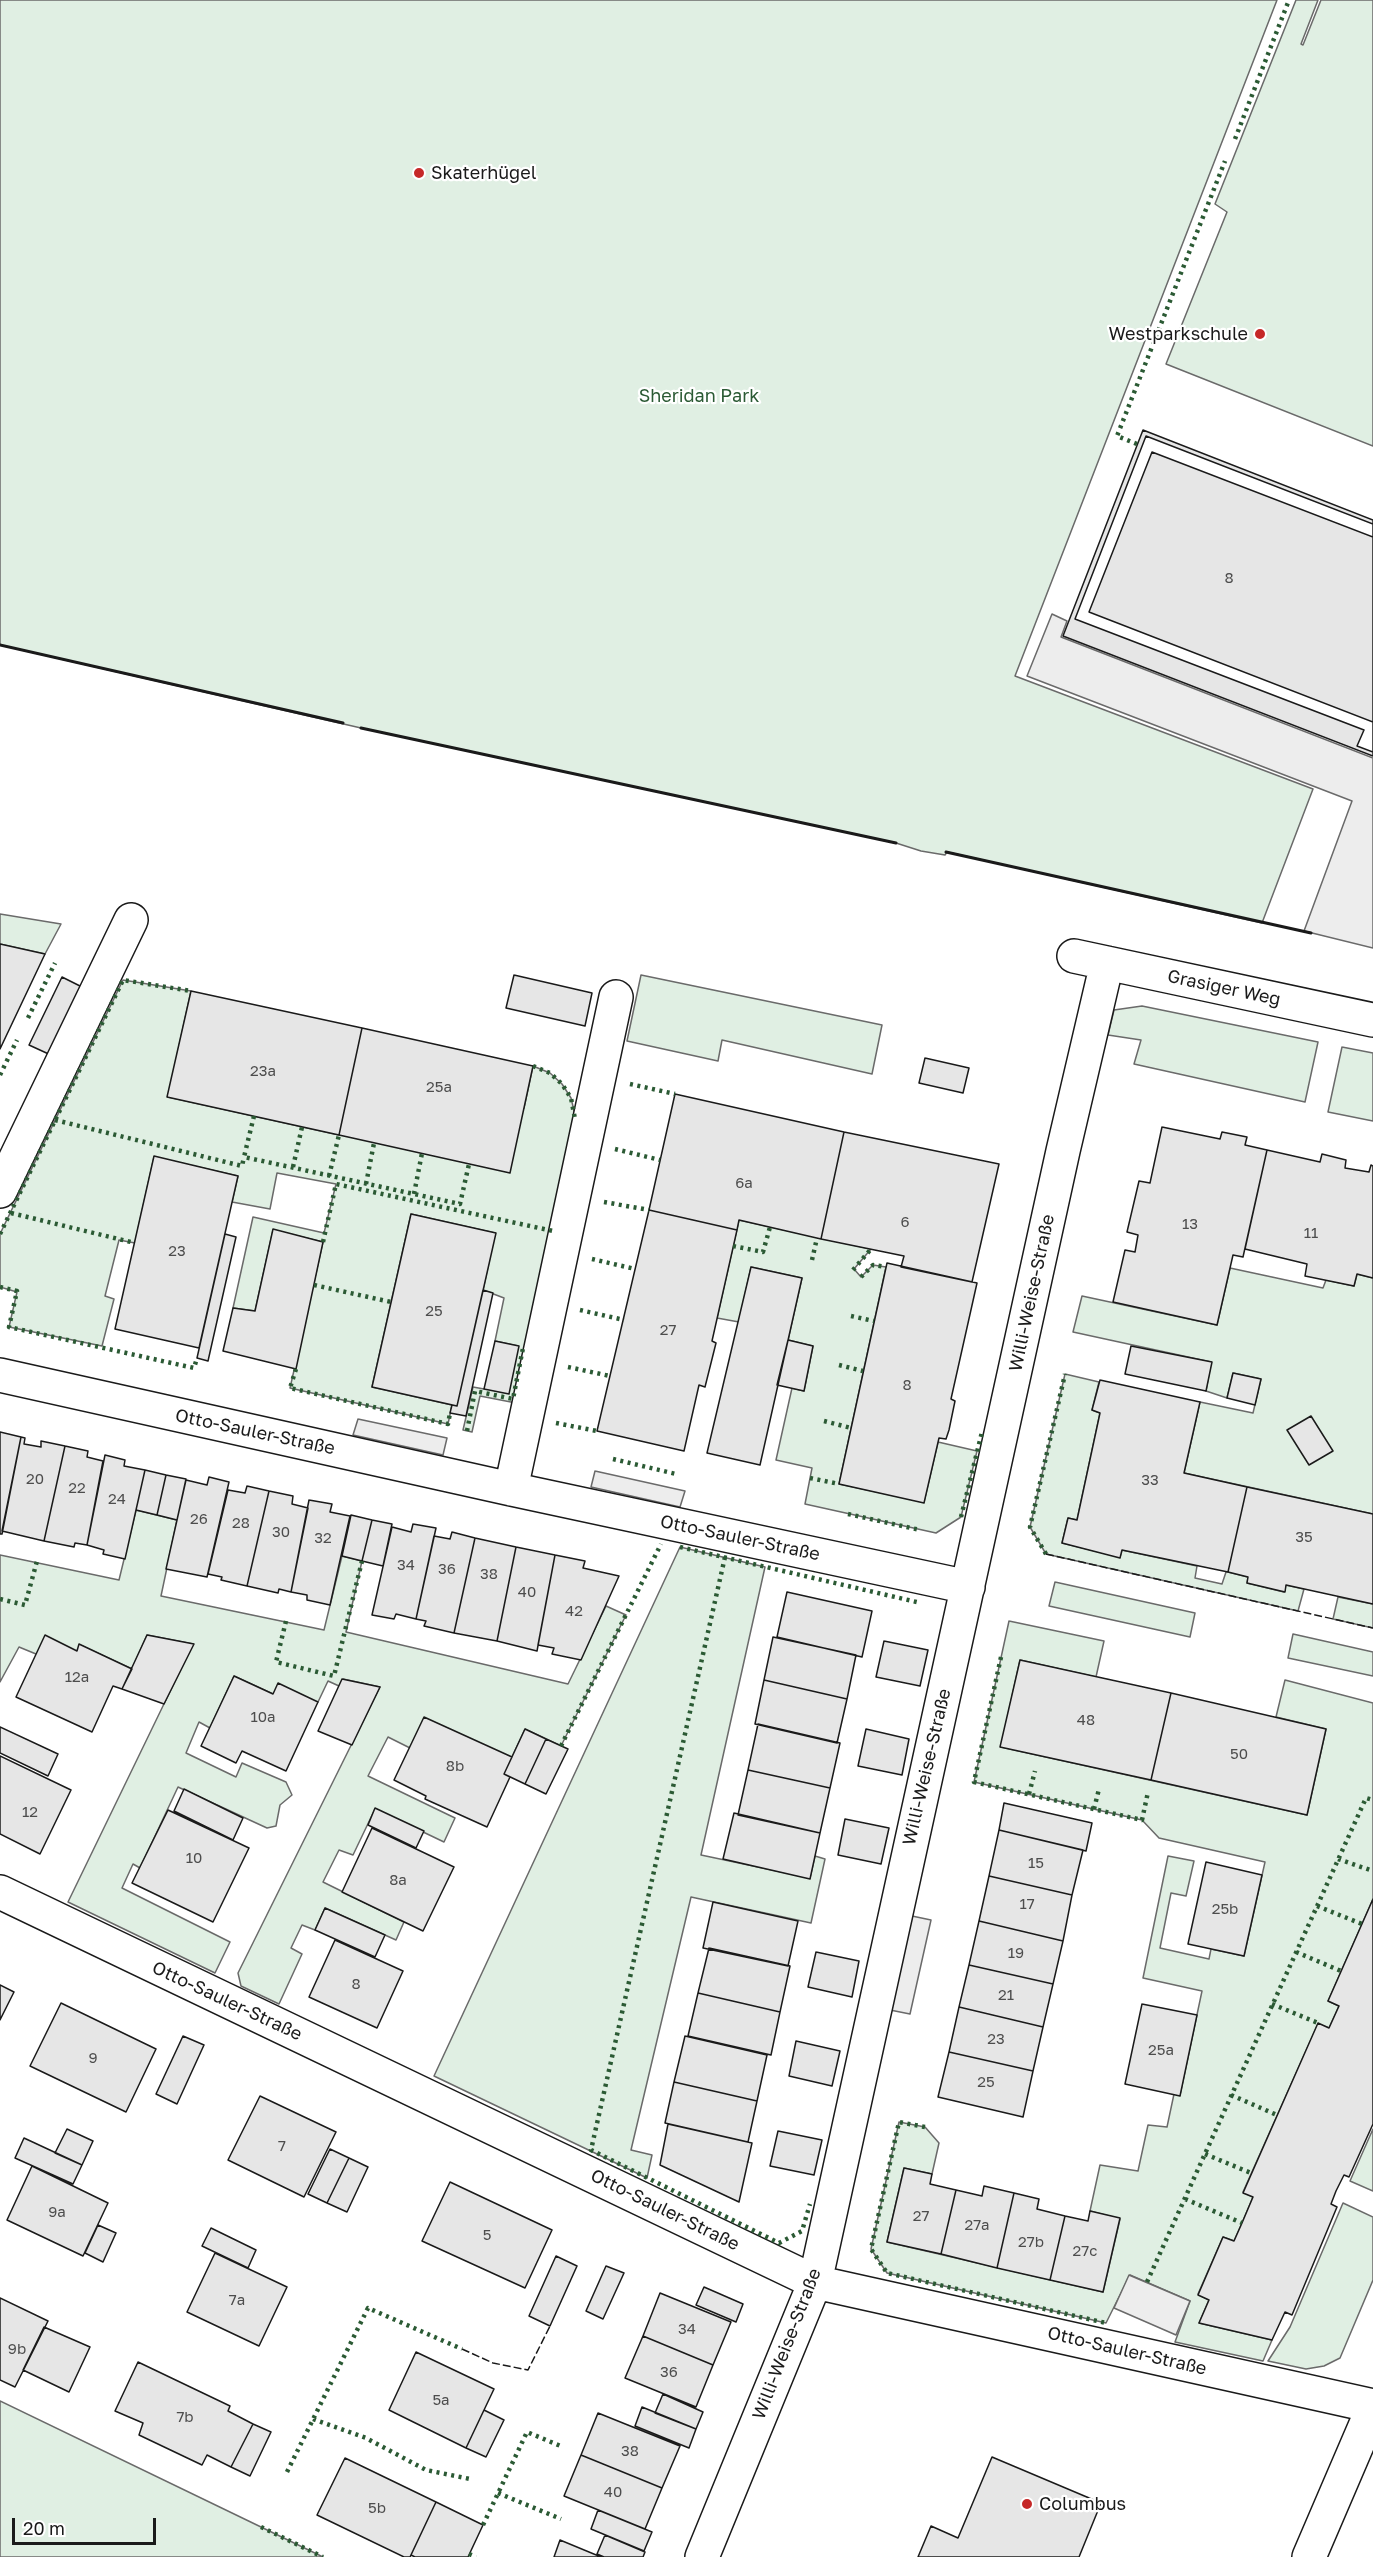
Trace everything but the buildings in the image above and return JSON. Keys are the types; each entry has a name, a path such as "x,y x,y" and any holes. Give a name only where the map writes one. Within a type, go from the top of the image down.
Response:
{"street":[{"path":"0,1191 131,920"},
{"name":"Grasiger Weg","path":"1074,956 1373,1020"},
{"name":"Willi-Weise-Straße","path":"702,2557 815,2282 1063,1151 1107,963"},
{"path":"511,1489 616,997"},
{"name":"Otto-Sauler-Straße","path":"0,1375 511,1489 968,1587"},
{"name":"Otto-Sauler-Straße","path":"0,1892 815,2282 1373,2407"},
{"path":"1310,2557 1373,2407"}],"green space":[{"name":"Sheridan Park","path":"0,0 1277,0 1015,676 1313,789 1262,923 947,852 945,855 921,851 896,843 361,728 0,645"},
{"path":"1296,0 1318,0 1301,44 1303,45 1321,0 1373,0 1373,446 1166,364 1227,212 1215,204"},
{"path":"0,914 61,924 45,954 0,944"},
{"path":"641,975 882,1025 872,1074 722,1040 718,1061 627,1041"},
{"path":"123,980 191,991 168,1097 339,1135 524,1108 533,1066 550,1073 562,1084 571,1098 575,1115 516,1403 480,1396 472,1432 463,1430 473,1387 484,1389 518,1346 495,1341 504,1298 483,1290 495,1233 411,1214 372,1387 452,1405 448,1424 290,1388 323,1242 273,1230 255,1311 233,1308 253,1217 324,1233 336,1184 277,1173 270,1209 232,1202 238,1176 154,1157 135,1243 119,1240 105,1296 114,1299 102,1346 9,1327 17,1292 0,1287 0,1234"},
{"path":"1142,1006 1318,1042 1305,1102 1134,1064 1141,1040 1108,1035 1114,1010"},
{"path":"1342,1047 1373,1053 1373,1121 1328,1112"},
{"path":"739,1220 871,1249 854,1269 861,1277 873,1265 886,1267 839,1484 924,1502 938,1442 977,1451 961,1517 936,1533 805,1504 812,1468 776,1460 792,1388 804,1391 813,1346 788,1340 802,1278 751,1267 739,1322 717,1318"},
{"path":"1230,1268 1323,1288 1326,1280 1354,1286 1357,1274 1373,1278 1373,1514 1184,1473 1200,1402 1253,1413 1261,1379 1233,1373 1227,1398 1206,1391 1211,1362 1073,1332 1082,1296 1217,1325"},
{"path":"1065,1374 1099,1382 1092,1410 1100,1413 1077,1520 1068,1518 1062,1543 1120,1557 1122,1550 1197,1566 1195,1578 1222,1584 1228,1572 1248,1577 1247,1583 1284,1592 1286,1585 1304,1589 1298,1611 1046,1554 1030,1527"},
{"path":"136,1510 177,1520 161,1596 324,1630 342,1556 362,1561 346,1632 568,1684 606,1606 626,1615 561,1746 525,1729 512,1757 410,1748 388,1737 368,1776 455,1818 444,1842 375,1809 353,1855 339,1850 323,1882 404,1922 396,1940 325,1908 315,1930 302,1925 291,1948 302,1954 279,2004 241,1986 238,1973 380,1687 343,1679 339,1686 328,1681 318,1702 273,1694 234,1676 210,1728 199,1722 186,1753 236,1777 242,1763 286,1782 292,1795 280,1805 276,1826 267,1828 178,1787 140,1868 133,1864 122,1888 230,1942 215,1973 68,1902 193,1644 147,1635 132,1669 80,1645 77,1651 36,1654 19,1647 0,1682 0,1555 119,1580"},
{"path":"680,1547 765,1567 701,1855 810,1878 815,1856 825,1859 811,1923 691,1897 631,2150 652,2155 647,2178 434,2076"},
{"path":"1055,1582 1195,1613 1190,1637 1049,1606"},
{"path":"1338,1597 1373,1604 1373,1628 1333,1619"},
{"path":"1009,1621 1104,1641 1096,1677 1020,1660 1001,1747 1307,1815 1326,1729 1276,1717 1285,1680 1373,1703 1373,1899 1328,2001 1339,2006 1329,2028 1318,2024 1243,2192 1253,2197 1234,2241 1223,2237 1198,2294 1209,2300 1199,2323 1272,2340 1263,2361 1175,2342 1190,2301 1130,2275 1106,2323 887,2273 871,2249 899,2122 925,2127 939,2143 932,2174 904,2168 887,2242 1103,2292 1120,2219 1090,2211 1100,2165 1138,2171 1148,2125 1167,2127 1174,2094 1180,2095 1202,1991 1143,1978 1168,1856 1194,1861 1186,1896 1171,1893 1160,1948 1209,1959 1211,1949 1244,1956 1265,1862 1159,1838 1142,1820 974,1782"},
{"path":"1293,1634 1373,1652 1373,1676 1288,1658"},
{"path":"1373,2129 1373,2191 1350,2181"},
{"path":"1343,2203 1373,2217 1373,2280 1340,2358 1324,2366 1306,2369 1268,2361 1290,2327"},
{"path":"0,2401 261,2527 323,2557 0,2557"}],"shaded area":[{"path":"1052,614 1067,621 1061,637 1373,758 1373,948 1304,931 1352,801 1027,676"},
{"path":"358,1419 447,1438 443,1455 353,1435"},
{"path":"595,1471 685,1491 680,1507 591,1487"},
{"path":"912,1916 931,1920 910,2014 890,2010"},
{"path":"1129,2275 1190,2301 1176,2335 1114,2308"}],"hedge":[{"path":"1235,139 1289,0"},
{"path":"1137,444 1117,436 1225,161"},
{"path":"28,1018 55,963"},
{"path":"0,1234 123,980 191,991"},
{"path":"0,1075 17,1040"},
{"path":"533,1066 550,1073 562,1084 571,1098 575,1119"},
{"path":"630,1084 675,1094"},
{"path":"254,1116 244,1157 460,1204 469,1164"},
{"path":"55,1120 242,1166 244,1157"},
{"path":"293,1167 302,1127"},
{"path":"329,1176 339,1135"},
{"path":"366,1184 374,1143"},
{"path":"615,1149 660,1160"},
{"path":"414,1194 422,1153"},
{"path":"323,1242 336,1184 553,1231"},
{"path":"604,1202 649,1210"},
{"path":"11,1213 135,1243"},
{"path":"733,1246 763,1252 770,1227"},
{"path":"812,1260 817,1238"},
{"path":"853,1270 871,1249"},
{"path":"592,1259 635,1269"},
{"path":"861,1277 873,1265 886,1267"},
{"path":"314,1285 391,1302"},
{"path":"0,1287 17,1291 9,1327 194,1368 197,1358"},
{"path":"580,1310 624,1320"},
{"path":"851,1316 874,1321"},
{"path":"467,1431 475,1391 513,1399 523,1348"},
{"path":"839,1365 863,1371"},
{"path":"568,1367 610,1376"},
{"path":"296,1369 290,1388 448,1424 450,1413"},
{"path":"1046,1554 1030,1527 1065,1374"},
{"path":"824,1421 851,1428"},
{"path":"556,1423 597,1431"},
{"path":"961,1517 982,1432"},
{"path":"613,1459 676,1474"},
{"path":"810,1478 839,1484"},
{"path":"848,1514 920,1530"},
{"path":"561,1746 661,1544"},
{"path":"680,1547 921,1603"},
{"path":"725,1557 591,2150 779,2243 802,2231 810,2204"},
{"path":"0,1599 25,1605 37,1561"},
{"path":"286,1621 276,1662 334,1676 362,1561"},
{"path":"1001,1657 974,1782 1142,1820 1148,1792"},
{"path":"1029,1794 1035,1771"},
{"path":"1094,1809 1099,1789"},
{"path":"1147,2282 1366,1798 1373,1800"},
{"path":"1338,1859 1373,1871"},
{"path":"1317,1906 1362,1924"},
{"path":"1296,1952 1341,1971"},
{"path":"1272,2004 1318,2023"},
{"path":"1231,2095 1277,2115"},
{"path":"925,2127 899,2122 871,2249 887,2273 1106,2323"},
{"path":"1205,2154 1251,2173"},
{"path":"1185,2199 1242,2223"},
{"path":"287,2472 368,2308 462,2349"},
{"path":"313,2419 366,2438 426,2470 470,2479"},
{"path":"483,2525 527,2432 563,2447"},
{"path":"498,2493 561,2519"},
{"path":"261,2527 323,2557"},
{"path":"469,2554 476,2557"}],"fence":[{"path":"1046,1554 1373,1628"},
{"path":"462,2349 493,2363 528,2370 550,2326"}],"wall":[{"path":"0,645 343,723"},
{"path":"361,728 896,843"},
{"path":"946,852 1311,933"}],"place":[{"name":"Skaterhügel","path":"419,173"},
{"name":"Westparkschule","path":"1260,334"},
{"name":"Columbus","path":"1027,2504"}]}
